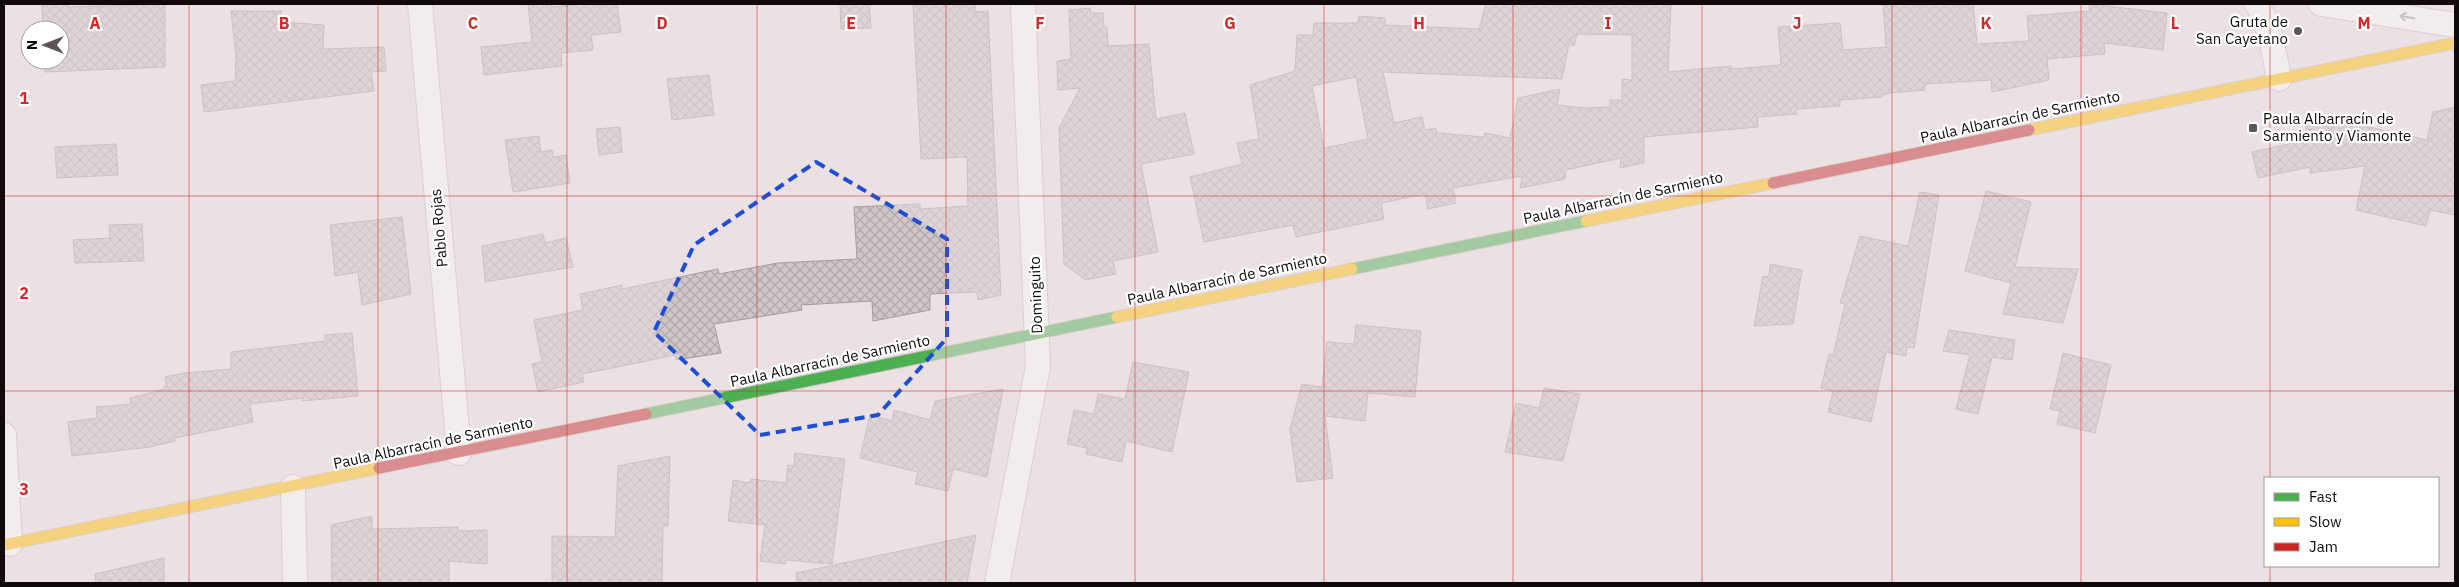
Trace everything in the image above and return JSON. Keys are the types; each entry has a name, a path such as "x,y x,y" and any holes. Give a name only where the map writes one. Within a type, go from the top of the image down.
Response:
{"main road":[{"name":"Paula Albarracín de Sarmiento","path":"7,544 293,487 2455,43"}],"street":[{"name":"Pablo Rojas","path":"420,4 459,453"},
{"name":"Dominguito","path":"998,583 1038,366 1023,4"},
{"path":"2257,4 2268,26 2279,79"},
{"path":"2321,4 2455,25"},
{"path":"4,436 7,544"},
{"path":"293,487 294,583"}],"highlighted area":[{"path":"816,162 947,239 947,338 878,415 760,435 654,332 694,245"}],"building":[{"path":"42,4 68,4 68,7 165,4 165,67 45,72 45,70 70,70 70,20 43,20"},
{"path":"528,4 551,4 552,7 580,4 617,4 621,32 591,35 593,50 561,53 562,66 484,75 481,47 532,42"},
{"path":"840,4 869,4 871,28 841,29"},
{"path":"913,4 975,4 975,12 988,11 1001,295 978,300 977,292 930,294 930,310 873,321 872,301 801,305 802,310 714,324 721,353 676,360 675,355 582,374 584,382 538,392 532,364 542,362 534,320 583,310 580,294 622,285 622,289 718,269 719,274 778,263 857,259 854,207 920,204 920,209 968,206 967,157 921,159"},
{"path":"1486,4 1671,4 1668,72 1731,66 1732,69 1781,65 1778,27 1840,23 1843,50 1886,47 1883,4 1973,4 1977,44 2029,41 2027,16 2090,11 2089,4 2167,13 2163,50 2104,43 2105,54 2047,59 2049,80 1992,92 1991,80 1925,84 1925,90 1890,93 1882,95 1882,97 1840,100 1840,106 1796,109 1797,114 1757,117 1758,127 1644,137 1644,163 1620,168 1621,158 1566,170 1565,179 1520,188 1522,176 1453,188 1456,203 1428,209 1425,194 1381,203 1384,219 1296,237 1293,225 1204,242 1190,177 1242,164 1237,143 1259,139 1250,85 1295,71 1297,35 1313,35 1314,23 1358,23 1359,16 1385,18 1385,25 1479,29","holes":["1577,34 1632,35 1632,80 1622,79 1622,100 1610,100 1610,107 1585,108 1557,105 1560,89 1518,98 1510,138 1485,133 1484,137 1437,133 1436,128 1425,130 1422,117 1394,123 1383,72 1562,79 1569,44 1574,46","1356,77 1368,139 1324,148 1312,86"]},
{"path":"1090,8 1091,13 1103,13 1104,27 1107,27 1108,46 1149,44 1156,119 1185,113 1194,154 1141,164 1158,252 1113,261 1116,274 1085,280 1064,264 1059,128 1080,88 1058,90 1057,61 1071,59 1069,10"},
{"path":"231,11 281,11 281,22 324,25 323,49 384,47 386,71 371,72 374,91 204,112 201,85 235,81 236,56"},
{"path":"709,75 714,115 672,120 667,79"},
{"path":"2455,107 2455,215 2430,210 2426,226 2356,210 2365,166 2310,173 2310,167 2258,178 2252,152 2307,140 2306,123 2342,116 2343,121 2427,140 2433,112"},
{"path":"620,127 622,152 599,155 596,129"},
{"path":"539,136 541,152 552,150 553,157 566,155 570,183 513,192 505,140"},
{"path":"116,144 118,175 57,178 55,147"},
{"path":"1986,191 2031,202 2015,267 2078,269 2063,323 2003,314 2011,283 1965,271"},
{"path":"1920,192 1939,195 1914,348 1907,347 1906,356 1886,352 1871,422 1828,412 1833,391 1821,388 1829,354 1833,355 1845,304 1840,303 1860,236 1908,246"},
{"path":"402,217 411,294 362,305 358,272 335,276 330,225"},
{"path":"142,224 144,261 75,263 73,240 110,238 109,225"},
{"path":"543,234 545,243 566,238 573,267 485,282 482,246"},
{"path":"1770,264 1802,270 1793,324 1754,326 1763,276 1769,277"},
{"path":"1356,325 1421,331 1415,397 1368,393 1365,421 1325,416 1333,478 1297,482 1290,429 1302,384 1322,387 1327,342 1354,344"},
{"path":"1949,330 2015,340 2012,360 1992,357 1978,414 1956,409 1970,355 1943,351"},
{"path":"352,333 358,396 302,401 302,398 250,404 253,422 175,438 175,441 150,447 72,456 68,422 97,418 96,407 131,404 130,398 165,389 164,386 167,386 165,377 185,373 231,369 231,352 325,341 325,335"},
{"path":"2063,353 2111,365 2095,433 2057,424 2060,411 2050,409"},
{"path":"1133,362 1189,372 1172,452 1126,441 1122,462 1086,454 1087,448 1067,444 1074,410 1094,414 1098,394 1125,399"},
{"path":"1544,388 1580,394 1563,461 1505,452 1516,403 1539,408"},
{"path":"1003,389 987,477 953,469 948,491 915,484 918,472 860,458 870,415 892,421 894,410 930,420 935,401"},
{"path":"795,453 845,459 832,564 786,560 785,564 760,561 765,525 728,521 733,480 750,483 751,479 786,483 788,465 794,466"},
{"path":"670,456 668,526 663,526 662,583 552,583 552,536 615,537 618,466"},
{"path":"372,516 372,529 458,527 458,531 487,530 487,564 449,561 449,583 332,583 331,525"},
{"path":"976,535 967,583 797,583 796,573"},
{"path":"164,558 164,583 96,583 95,574"}],"traffic: fast":[{"path":"1352,269 1586,221"},
{"path":"646,414 1117,317"}],"traffic: slow":[{"path":"2029,130 2455,43"},
{"path":"1586,221 1773,183"},
{"path":"1117,317 1352,269"},
{"path":"4,545 379,468"}],"traffic: jam":[{"path":"1773,183 2029,130"},
{"path":"379,468 646,414"}],"place":[{"name":"Gruta de San Cayetano","path":"2298,31"},
{"name":"Paula Albarracín de Sarmiento y Viamonte","path":"2253,128"}]}
